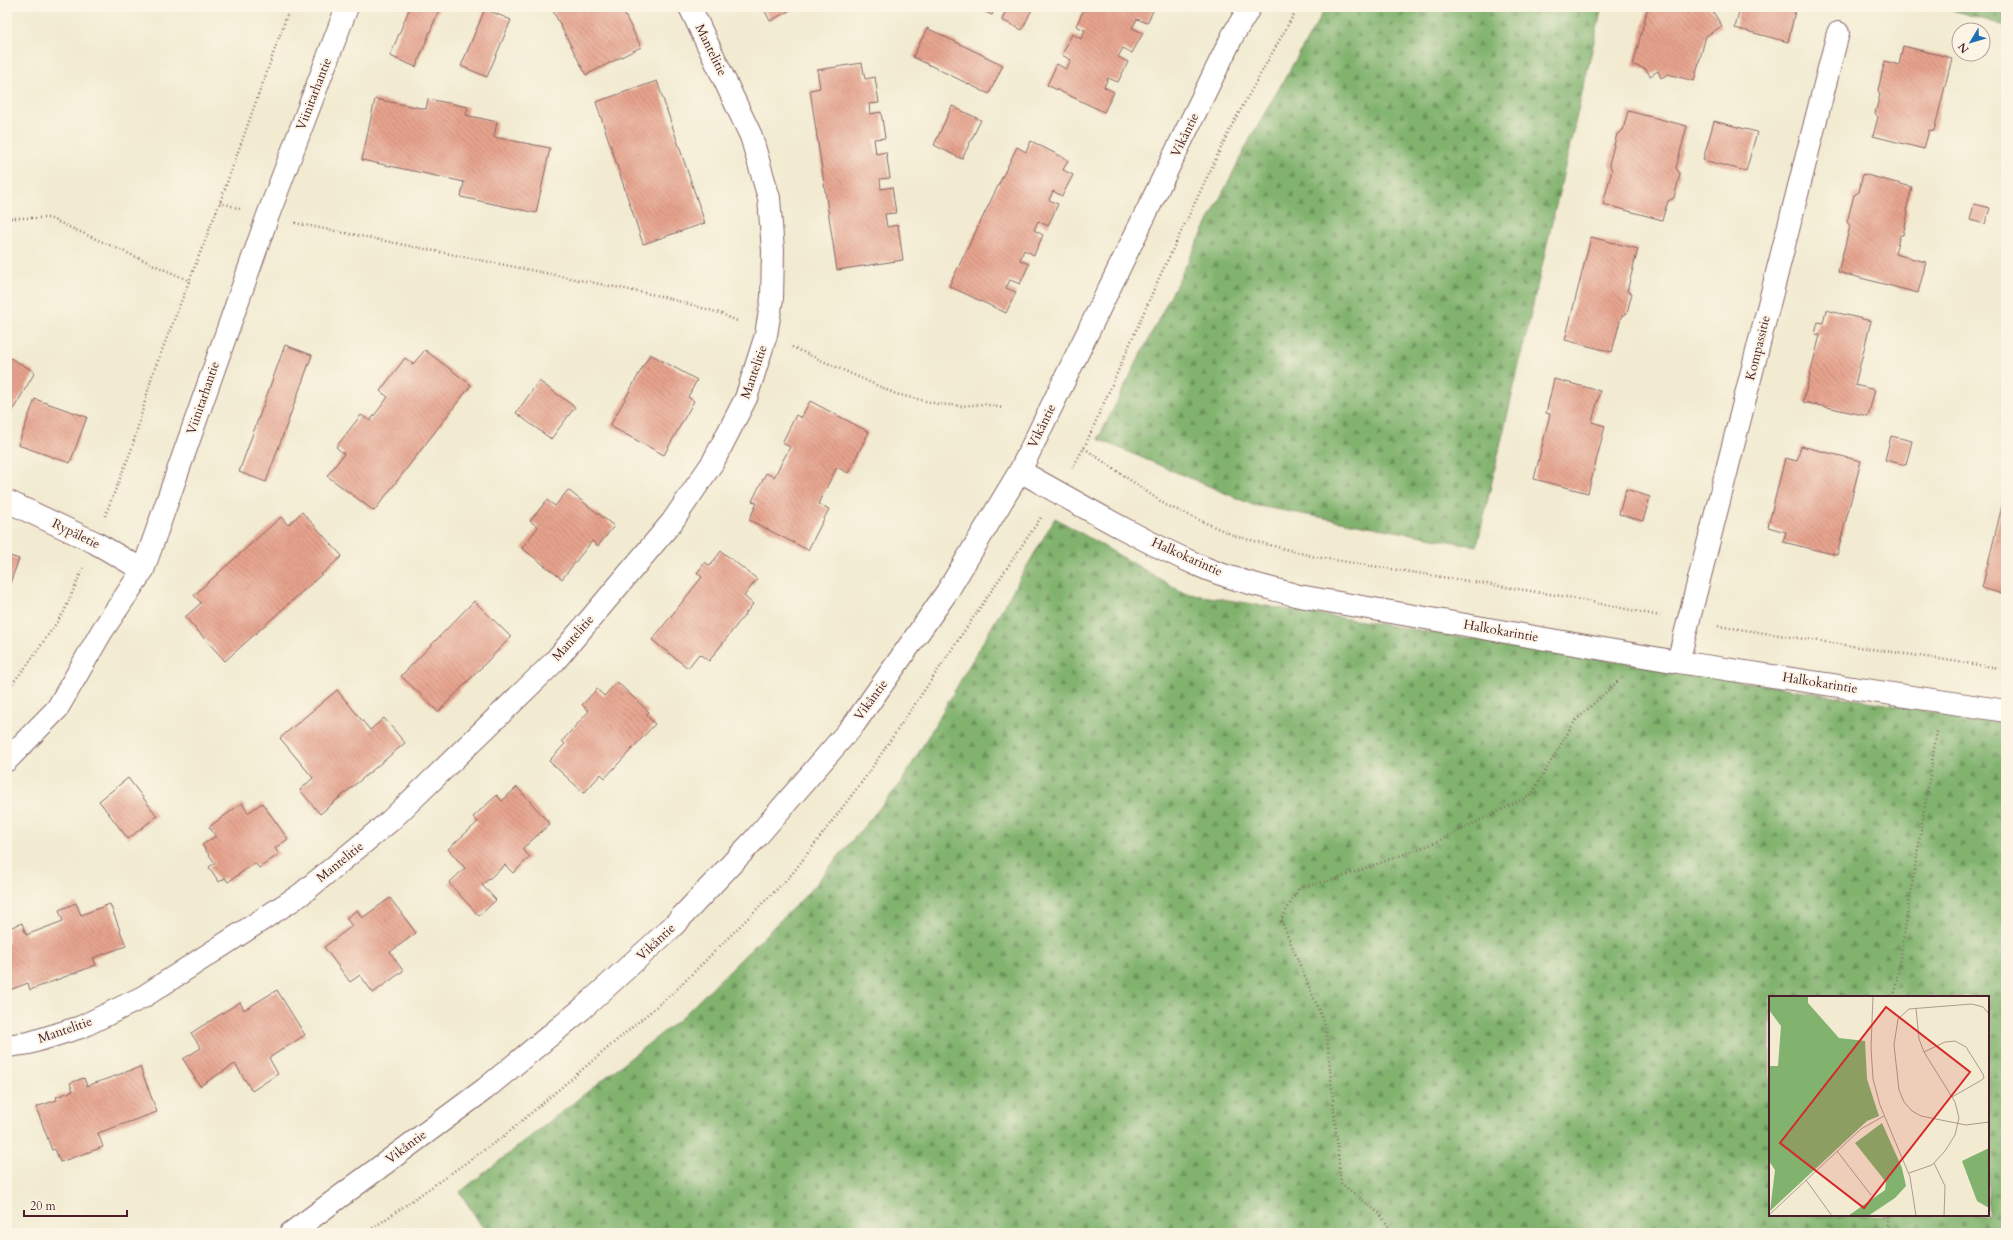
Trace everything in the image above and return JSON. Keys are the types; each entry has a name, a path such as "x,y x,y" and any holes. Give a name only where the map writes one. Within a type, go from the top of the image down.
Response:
{"street":[{"name":"Viinitarhantie","path":"7,760 57,709 102,631 143,570 267,218 347,7"},
{"name":"Mantelitie","path":"7,1046 29,1042 82,1027 142,997 300,895 390,821 554,662 672,522 712,462 746,398 766,335 772,298 773,251 769,198 751,136 690,7"},
{"name":"Vikåntie","path":"291,1233 485,1088 582,1009 672,927 755,839 855,723 948,592 1020,471 1233,35 1250,7"},
{"name":"Kompassitie","path":"1678,662 1838,33"},
{"name":"Halkokarintie","path":"1020,471 1166,550 1202,567 1299,596 1678,662 2006,711"},
{"name":"Rypäletie","path":"7,501 94,542 143,570"}],"path":[{"path":"7,690 28,664 64,612 94,542 132,448 152,376 220,202 290,7"},
{"path":"220,202 267,218 660,296 720,313 896,394 938,404 961,406 984,404 1002,408"},
{"path":"7,218 49,218 190,281"},
{"path":"1084,448 1166,505 1235,536 1316,557 1562,596 1688,622 2006,669"},
{"path":"1393,1233 1380,1214 1341,1184 1326,1027 1281,920 1299,888 1336,879 1432,844 1530,795 1575,721 1645,656"},
{"path":"1894,996 1941,702"},
{"path":"1889,1216 1889,1233"}],"green space":[{"path":"1326,7 1602,7 1477,546 1253,505 1098,439 1251,137"},
{"path":"1942,7 2006,7 2006,26"},
{"path":"1055,518 1184,593 2006,723 2006,1233 486,1233 460,1192 680,1019 805,896 901,783"}],"building":[{"path":"410,7 440,7 416,67 390,56"},
{"path":"551,7 621,7 641,47 586,75"},
{"path":"763,7 796,7 770,21"},
{"path":"975,7 996,7 992,15"},
{"path":"999,7 1033,7 1022,30 1002,20 1006,10"},
{"path":"1085,7 1095,9 1096,7 1155,7 1147,23 1137,19 1132,28 1143,33 1132,53 1123,48 1118,57 1128,62 1118,82 1108,78 1104,87 1114,92 1104,112 1047,85 1057,64 1066,69 1071,60 1062,55 1072,34 1081,39 1085,30 1076,26"},
{"path":"1648,7 1710,7 1722,26 1706,36 1694,81 1668,74 1661,78 1658,71 1650,76 1646,69 1633,65"},
{"path":"1740,7 1796,7 1788,42 1735,28"},
{"path":"485,9 511,20 487,77 461,66"},
{"path":"927,28 1003,65 989,94 913,57"},
{"path":"1903,46 1951,58 1934,131 1929,130 1924,149 1873,136 1878,117 1875,113 1880,95 1878,90 1885,61 1899,65"},
{"path":"862,63 865,79 875,77 879,103 869,104 870,114 881,112 885,138 874,139 876,154 886,152 890,178 880,179 881,189 892,187 896,213 885,214 887,227 898,225 903,260 837,270 810,90 820,88 817,70"},
{"path":"657,81 705,223 643,244 596,102"},
{"path":"375,99 426,109 428,99 468,107 466,115 497,122 494,137 550,148 536,213 461,197 464,182 362,160"},
{"path":"952,106 981,120 962,159 934,145"},
{"path":"1628,111 1687,126 1676,168 1680,174 1674,198 1668,201 1662,220 1603,204 1612,170 1609,164 1617,134 1623,130"},
{"path":"1714,121 1757,132 1746,171 1703,160"},
{"path":"1031,141 1068,160 1063,170 1073,175 1062,196 1053,191 1049,200 1058,204 1048,226 1038,221 1034,230 1043,235 1034,255 1024,250 1020,260 1029,264 1020,284 1010,280 1006,288 1016,292 1006,313 949,286 1017,147 1026,152"},
{"path":"1863,174 1912,187 1906,211 1908,212 1903,235 1900,235 1895,254 1926,262 1918,293 1838,272 1850,226 1847,222 1854,195 1859,192"},
{"path":"1974,204 1990,208 1985,224 1970,220"},
{"path":"1591,237 1638,249 1627,291 1632,293 1627,313 1621,317 1612,352 1565,340"},
{"path":"1826,310 1871,321 1855,385 1875,390 1868,416 1803,402 1820,335 1815,334 1818,322 1823,323"},
{"path":"285,345 312,355 266,482 239,472"},
{"path":"425,350 471,385 374,511 327,476 344,454 336,447 361,415 370,421 388,397 380,391 405,358 413,364"},
{"path":"650,354 697,380 688,397 694,401 664,455 610,426"},
{"path":"7,356 35,372 7,420"},
{"path":"1554,379 1600,391 1592,422 1605,426 1588,493 1534,479 1550,414 1546,413"},
{"path":"539,381 575,407 551,439 516,413"},
{"path":"35,399 87,417 70,463 18,445"},
{"path":"810,401 869,432 848,473 837,467 818,504 829,509 808,550 749,520 757,503 752,501 766,473 774,477 790,447 782,443 796,415 801,418"},
{"path":"1891,436 1912,441 1906,465 1885,460"},
{"path":"1801,446 1861,461 1837,555 1783,542 1786,532 1768,527 1785,458 1797,461"},
{"path":"1626,489 1650,497 1643,521 1619,514"},
{"path":"568,490 614,526 598,546 592,541 562,579 522,548 538,527 530,521 547,500 555,506"},
{"path":"2004,498 2006,498 2006,595 1982,588"},
{"path":"302,512 342,556 225,661 185,617 201,603 194,595 281,517 288,525"},
{"path":"721,551 757,579 744,596 753,604 709,661 699,654 688,668 652,640 702,577 697,573 705,562 710,566"},
{"path":"7,555 19,559 7,591"},
{"path":"474,601 511,637 438,712 401,676"},
{"path":"617,682 649,712 646,715 655,724 605,778 601,774 584,793 549,761 565,744 562,741 589,711 582,705 597,689 604,696"},
{"path":"337,690 370,730 384,718 405,743 320,814 300,790 313,778 280,738"},
{"path":"128,778 157,816 128,839 99,801"},
{"path":"517,787 550,824 522,849 530,857 513,873 505,865 482,885 496,900 479,916 449,883 465,868 448,849 478,822 473,817 497,795 502,801"},
{"path":"242,803 248,813 262,803 288,839 275,848 279,854 259,868 255,863 228,882 225,878 219,882 209,867 215,863 202,845 216,836 209,827"},
{"path":"390,898 416,933 390,952 403,971 373,993 360,975 350,982 324,947 352,926 346,918 357,910 362,918"},
{"path":"76,903 81,915 110,904 126,946 93,958 96,965 30,990 28,983 7,991 7,942 9,942 7,929 22,923 26,935 63,921 59,910"},
{"path":"277,990 305,1035 269,1058 278,1074 252,1091 235,1064 200,1086 183,1059 201,1048 191,1033 240,1002 244,1010"},
{"path":"140,1067 157,1112 98,1133 103,1147 60,1162 55,1149 52,1150 36,1107 57,1100 56,1097 73,1091 70,1083 84,1078 87,1086"}]}
